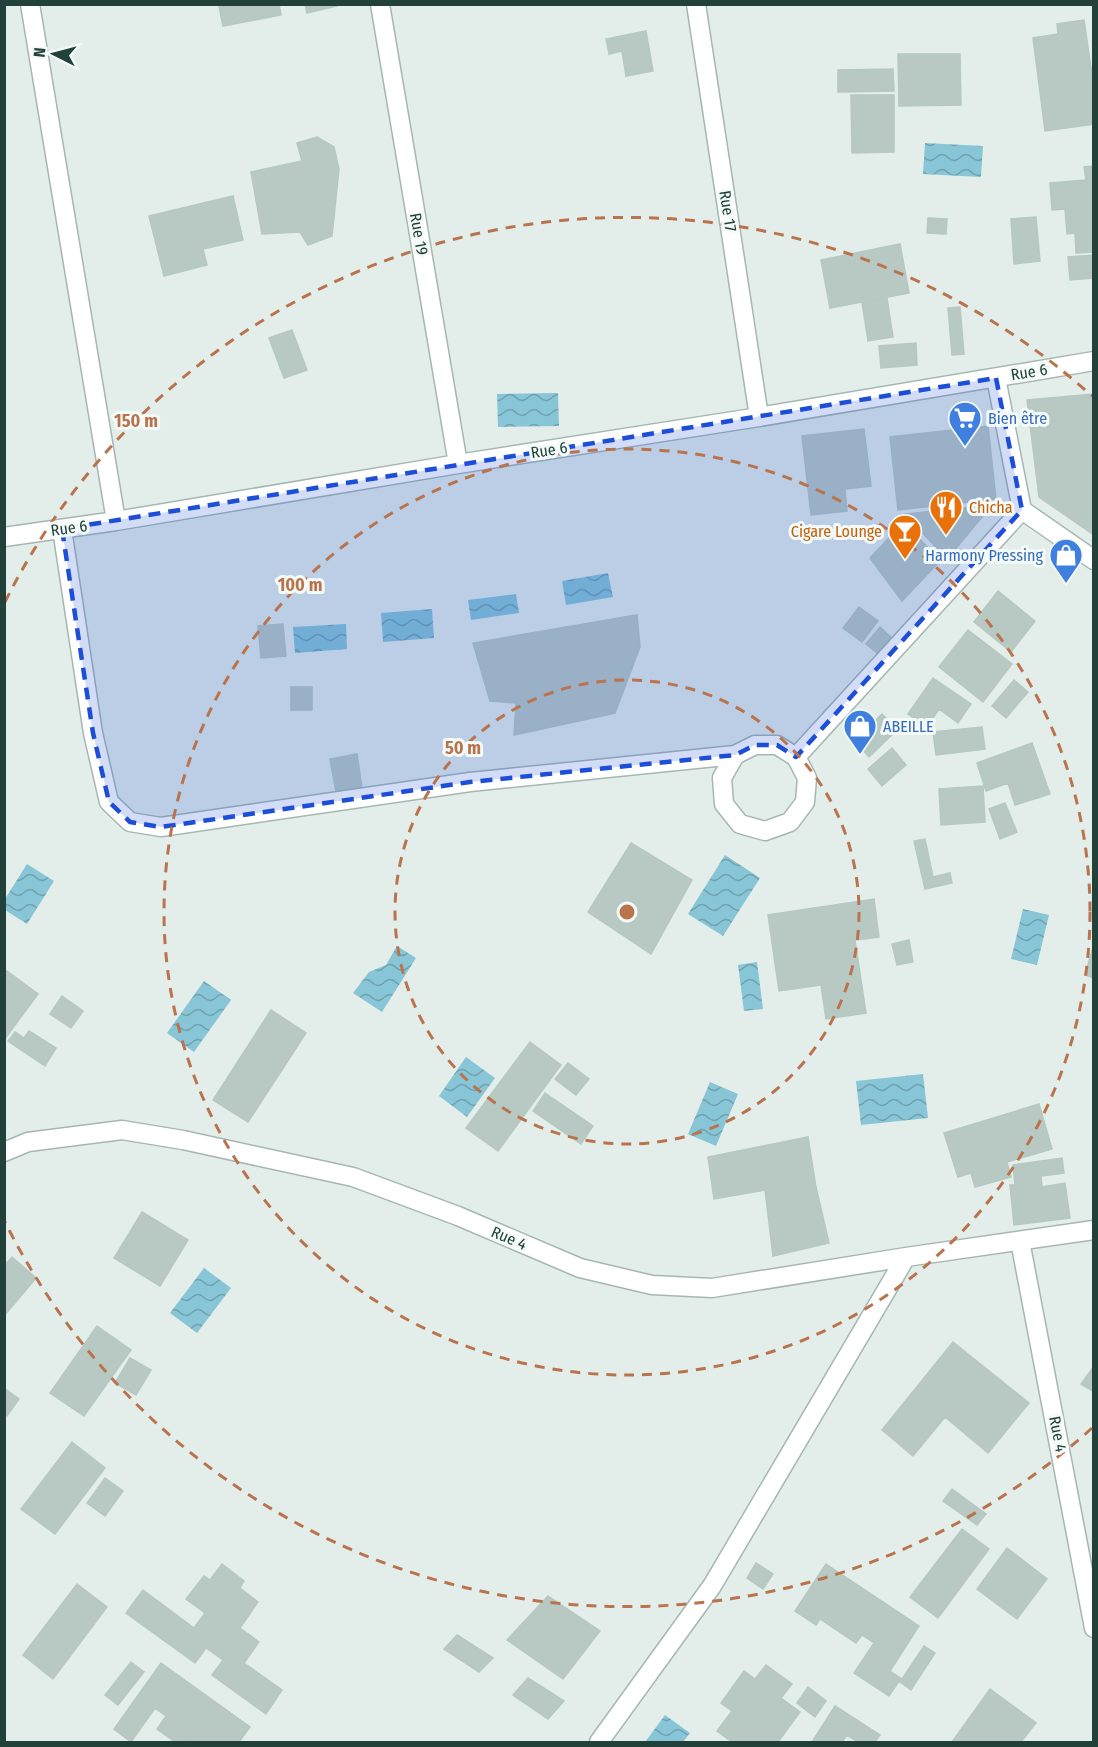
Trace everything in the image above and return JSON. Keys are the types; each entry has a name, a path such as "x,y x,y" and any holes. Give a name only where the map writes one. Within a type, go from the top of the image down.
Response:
{"street":[{"path":"30,4 116,521"},
{"name":"Rue 19","path":"380,4 458,464"},
{"name":"Rue 17","path":"696,4 759,417"},
{"name":"Rue 6","path":"4,537 116,521 1094,361"},
{"path":"996,378 1022,510 1094,560"},
{"path":"796,757 1022,510"},
{"path":"62,529 93,733 109,802 130,822 161,827 470,782 735,755 755,744 777,745 796,757 807,778 806,802 790,822 765,831 740,824 724,804 722,778 735,755"},
{"name":"Rue 4","path":"4,1152 28,1142 122,1130 183,1140 353,1177 458,1216 580,1268 652,1285 712,1288 1094,1230"},
{"name":"Rue 4","path":"1020,1241 1094,1628"},
{"path":"599,1743 712,1586 906,1257"}],"highlighted area":[{"path":"996,378 1022,510 796,757 777,745 755,745 735,755 470,782 161,827 130,822 109,802 93,733 62,529"}],"water":[{"path":"925,143 983,146 981,177 923,174"},
{"path":"558,393 559,426 498,427 497,394"},
{"path":"608,573 613,597 566,605 562,581"},
{"path":"516,594 519,613 471,620 468,600"},
{"path":"432,609 434,638 383,642 381,613"},
{"path":"346,624 347,649 295,653 293,627"},
{"path":"725,855 760,878 723,936 688,914"},
{"path":"27,864 54,881 27,924 5,910 5,899"},
{"path":"1023,909 1049,915 1037,965 1011,959"},
{"path":"397,946 416,958 382,1012 353,993 369,972 386,965"},
{"path":"757,962 763,1009 744,1011 738,965"},
{"path":"204,981 231,1000 194,1052 167,1033"},
{"path":"466,1057 495,1078 467,1117 439,1096"},
{"path":"923,1074 928,1118 861,1125 856,1081"},
{"path":"710,1082 738,1094 716,1146 688,1134"},
{"path":"204,1268 231,1288 197,1333 170,1313"},
{"path":"665,1715 690,1733 683,1742 645,1742"}],"building":[{"path":"279,4 281,15 223,26 219,6"},
{"path":"305,4 337,4 337,6 307,13"},
{"path":"1084,20 1094,88 1094,124 1045,131 1033,38 1058,34 1057,24"},
{"path":"646,31 653,71 626,76 622,51 609,54 606,39"},
{"path":"898,54 960,54 961,105 899,106"},
{"path":"893,69 894,91 838,92 838,70"},
{"path":"851,95 894,95 894,152 852,153"},
{"path":"317,137 334,147 339,169 332,236 308,245 300,232 262,234 251,172 302,161 297,143"},
{"path":"1094,166 1094,252 1076,253 1075,233 1067,234 1065,209 1052,210 1050,183 1086,180 1084,167"},
{"path":"233,196 243,240 203,249 207,265 164,276 149,216"},
{"path":"1036,217 1040,261 1014,264 1011,219"},
{"path":"928,218 947,219 946,234 927,233"},
{"path":"900,244 909,293 830,308 821,260"},
{"path":"1094,255 1094,278 1070,280 1068,257"},
{"path":"887,298 893,337 868,341 862,302"},
{"path":"960,307 964,354 952,355 948,308"},
{"path":"292,330 307,370 284,378 269,338"},
{"path":"916,343 917,365 881,368 879,346"},
{"path":"1094,394 1094,535 1039,497 1027,400"},
{"path":"988,426 996,499 898,510 890,437"},
{"path":"864,429 871,486 845,489 847,511 811,515 802,436"},
{"name":"Chicha","path":"992,505 947,559 905,514"},
{"name":"Cigare Lounge","path":"904,522 940,561 902,601 870,558"},
{"path":"998,591 1035,621 1011,652 974,622"},
{"path":"859,607 878,621 862,642 843,628"},
{"path":"637,615 640,647 615,713 514,735 516,703 490,701 473,643"},
{"path":"283,624 286,656 261,658 258,626"},
{"path":"880,627 891,637 877,653 866,644"},
{"path":"968,630 1012,664 983,702 939,667"},
{"path":"933,678 971,704 958,723 939,709 927,727 908,714"},
{"path":"1014,680 1028,692 1006,718 992,706"},
{"path":"291,687 312,687 312,710 291,710"},
{"path":"882,714 897,730 869,757 854,740"},
{"path":"982,727 985,749 936,755 933,732"},
{"path":"1032,743 1050,794 1015,805 1008,783 986,791 977,763"},
{"path":"892,748 906,765 882,786 868,769"},
{"path":"357,754 362,788 336,792 330,759"},
{"path":"983,786 985,822 941,825 939,789"},
{"path":"1005,803 1017,832 1000,839 989,809"},
{"path":"925,839 933,877 950,873 952,883 925,889 914,841"},
{"path":"631,843 692,880 651,954 588,912"},
{"path":"874,899 879,937 855,940 866,1013 826,1019 821,985 779,991 768,915"},
{"path":"909,940 913,962 897,965 892,944"},
{"path":"1094,944 1094,978 1085,975"},
{"path":"7,971 38,994 4,1040 4,974"},
{"path":"62,996 83,1011 71,1028 50,1014"},
{"path":"271,1010 306,1033 248,1122 213,1100"},
{"path":"29,1031 56,1048 45,1066 8,1041 15,1032 24,1038"},
{"path":"530,1042 561,1065 498,1151 466,1128"},
{"path":"568,1063 589,1079 576,1095 555,1079"},
{"path":"545,1093 593,1126 581,1144 533,1111"},
{"path":"1039,1104 1052,1149 1007,1162 1011,1177 975,1187 971,1173 958,1177 944,1133"},
{"path":"808,1137 816,1187 829,1243 773,1256 765,1190 714,1199 708,1157"},
{"path":"1062,1158 1064,1173 1041,1176 1042,1187 1065,1183 1070,1218 1014,1225 1010,1185 1015,1185 1013,1165"},
{"path":"142,1212 188,1240 160,1286 114,1258"},
{"path":"12,1257 36,1278 4,1316 4,1266"},
{"path":"97,1326 131,1350 84,1416 50,1393"},
{"path":"953,1342 1029,1403 988,1453 945,1417 913,1456 882,1430"},
{"path":"130,1358 151,1370 136,1395 115,1383"},
{"path":"1094,1366 1094,1392 1081,1384"},
{"path":"4,1388 19,1399 7,1416 4,1414"},
{"path":"72,1442 105,1468 55,1534 21,1509"},
{"path":"105,1478 123,1491 105,1516 87,1503"},
{"path":"952,1489 986,1514 977,1525 943,1501"},
{"path":"962,1529 989,1549 938,1618 910,1597"},
{"path":"1007,1548 1047,1579 1017,1619 977,1589"},
{"path":"756,1563 773,1574 763,1589 747,1578"},
{"path":"222,1564 244,1581 240,1588 258,1602 240,1628 259,1642 244,1663 282,1690 266,1714 212,1675 223,1660 206,1648 195,1663 126,1613 143,1590 194,1628 205,1613 186,1599 204,1576 210,1580"},
{"path":"826,1564 919,1626 890,1671 902,1679 924,1646 935,1653 911,1690 899,1681 889,1696 854,1673 874,1643 862,1635 856,1643 820,1619 816,1625 795,1611"},
{"path":"77,1584 107,1607 53,1679 23,1655"},
{"path":"548,1596 600,1631 563,1679 507,1640"},
{"path":"457,1635 493,1658 479,1672 444,1649"},
{"path":"131,1662 144,1672 118,1705 105,1695"},
{"path":"161,1663 250,1727 239,1742 190,1742 187,1740 186,1742 175,1742 157,1729 166,1716 155,1708 131,1742 114,1729"},
{"path":"766,1665 792,1684 781,1698 800,1712 778,1742 732,1742 717,1731 732,1711 721,1703 744,1671 755,1679"},
{"path":"528,1678 564,1701 548,1719 513,1695"},
{"path":"808,1687 826,1701 815,1717 797,1703"},
{"path":"990,1689 1036,1723 1021,1742 952,1742"},
{"path":"835,1706 880,1735 875,1742 858,1742 847,1735 842,1742 812,1742"}],"place":[{"name":"Bien être","path":"965,447"},
{"name":"Chicha","path":"946,536"},
{"name":"Cigare Lounge","path":"905,560"},
{"name":"Harmony Pressing","path":"1066,584"},
{"name":"ABEILLE","path":"860,755"}]}
